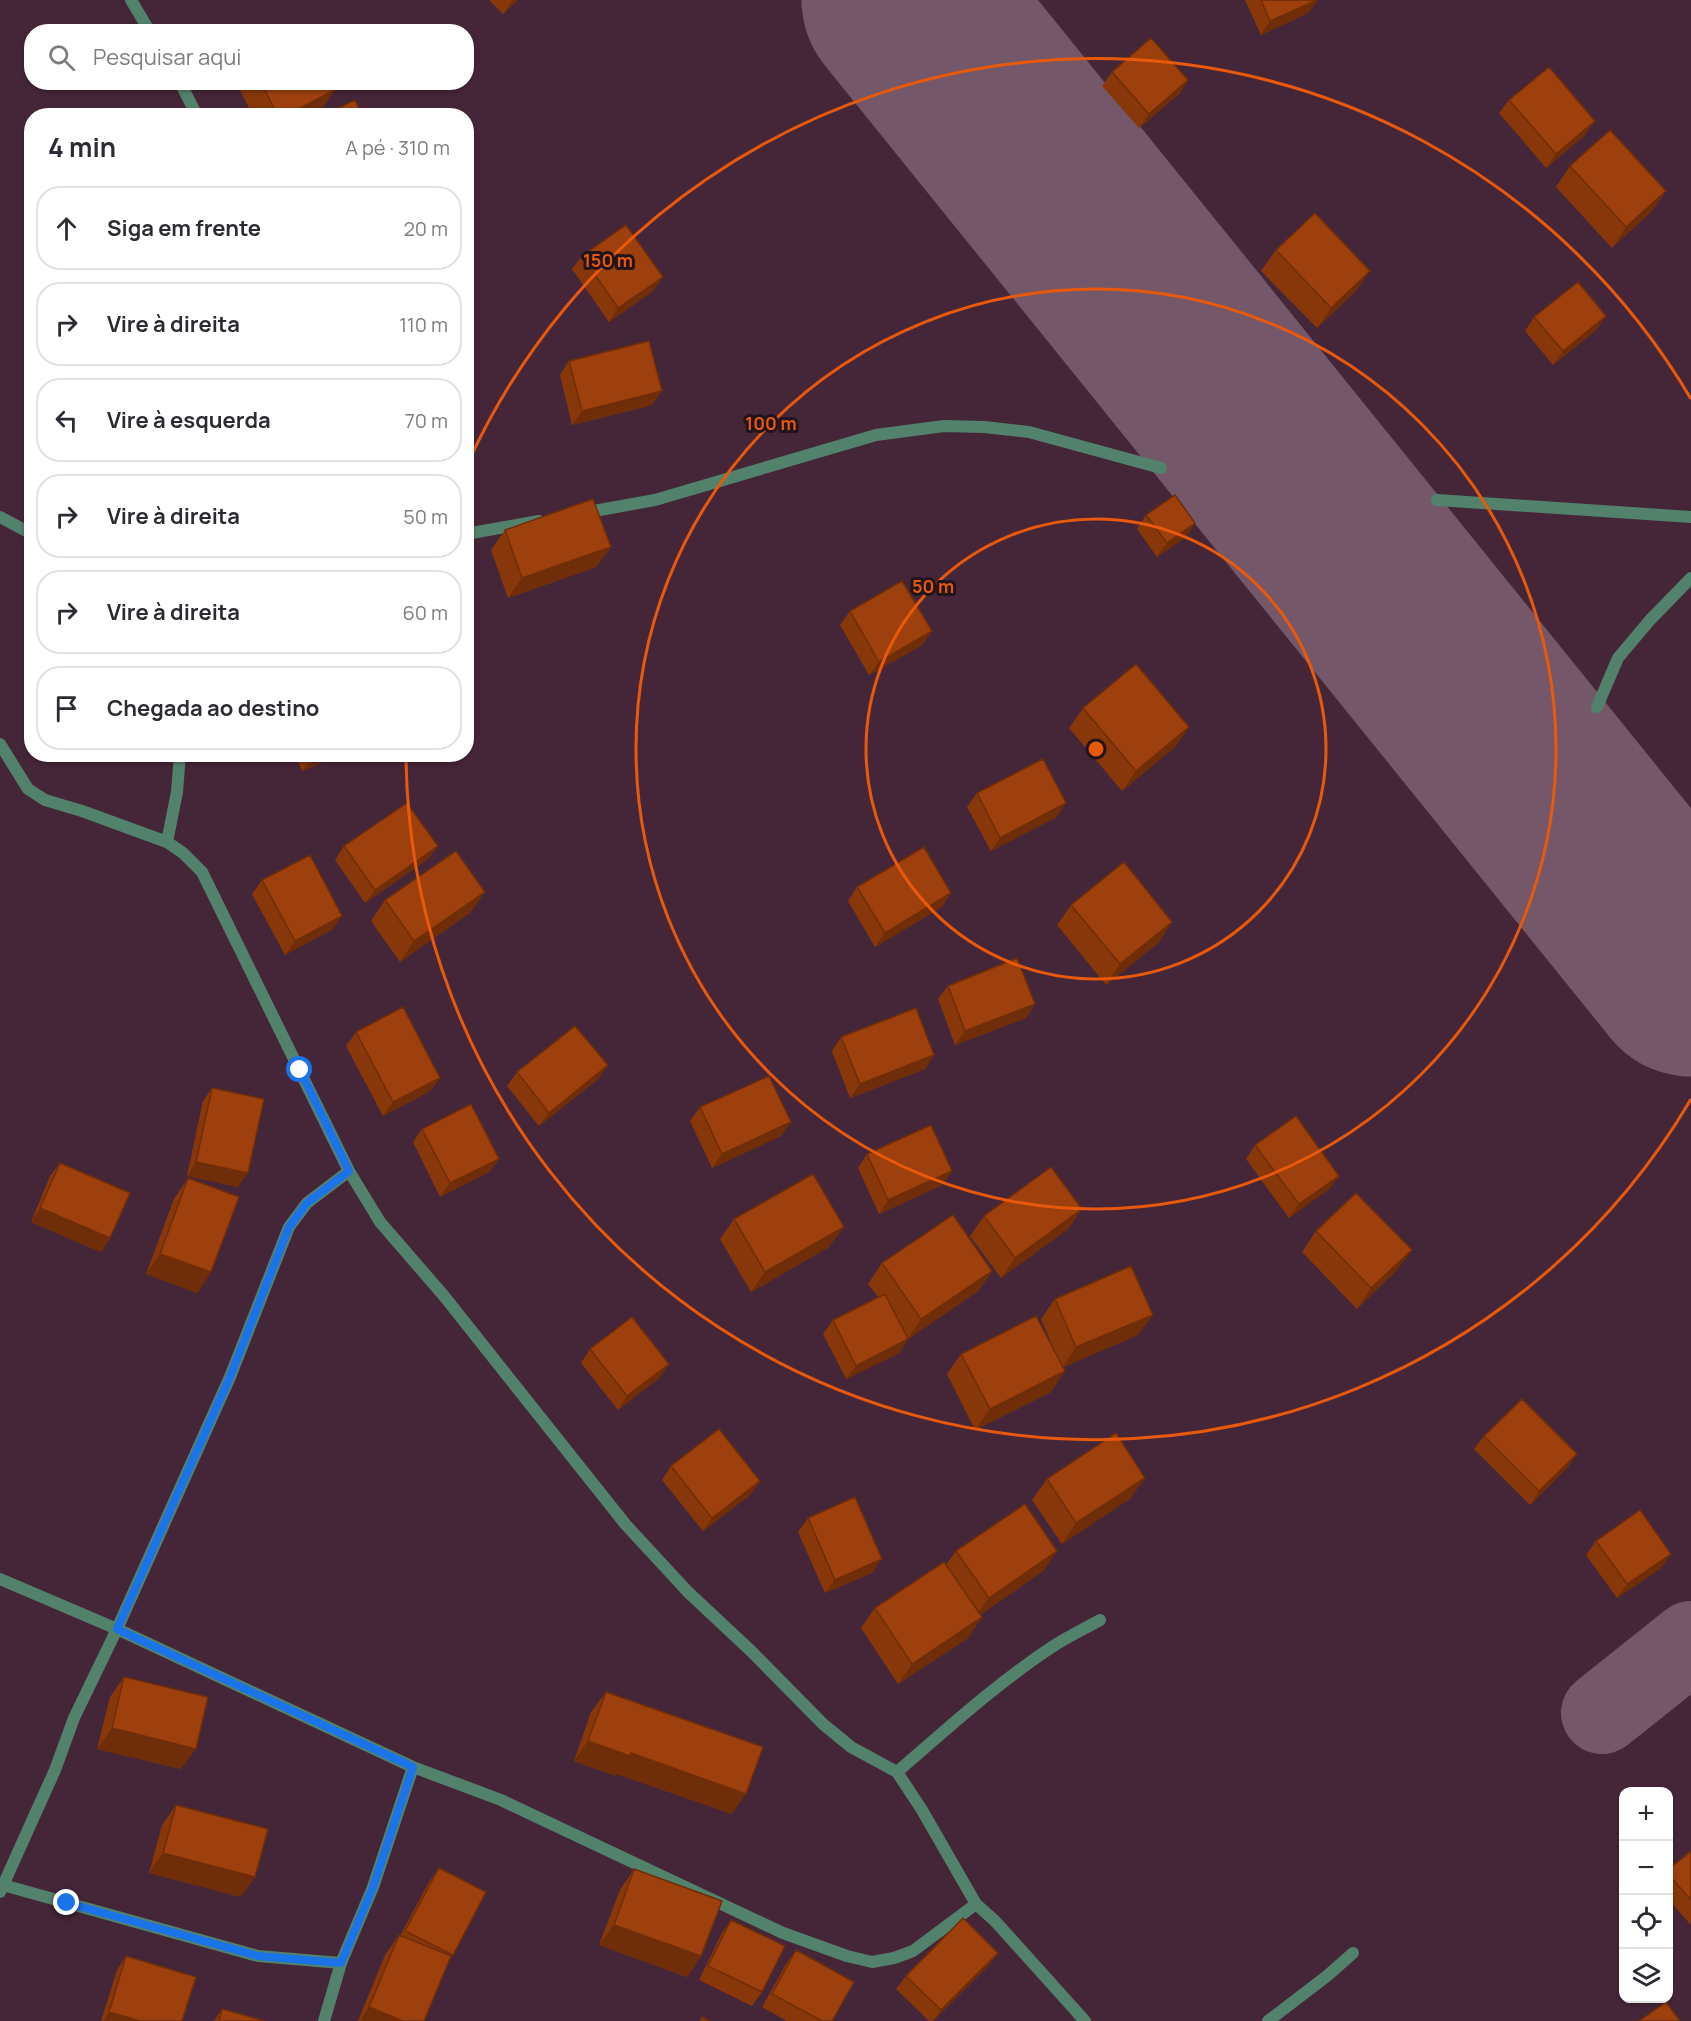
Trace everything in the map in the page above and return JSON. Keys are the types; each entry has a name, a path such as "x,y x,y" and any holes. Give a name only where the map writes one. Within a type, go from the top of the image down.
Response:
{"street":[{"path":"130,0 145,24"},
{"path":"184,90 193,108"},
{"path":"573,515 655,500 876,435 944,426 984,427 1029,432 1161,468"},
{"path":"1437,500 1691,517"},
{"path":"0,517 24,530"},
{"path":"474,533 549,519"},
{"path":"1597,707 1618,658 1650,620 1691,578"},
{"path":"0,744 28,789 45,800 167,842 183,853 202,872 349,1171 380,1222 444,1296 626,1526 688,1592 751,1651 823,1724 851,1747 897,1772 922,1810 976,1904 995,1921 1085,2021"},
{"path":"167,842 177,792 179,762"},
{"path":"341,1963 258,1956 2,1889 55,1770 74,1718 117,1629 230,1377 289,1227 307,1203 349,1171"},
{"path":"0,1579 117,1629 413,1767 501,1800 783,1933 864,1960 872,1962 883,1960 913,1951 976,1904"},
{"path":"897,1772 1023,1668 1052,1647 1100,1620"},
{"path":"324,2021 341,1963 373,1887 413,1767"},
{"path":"1269,2021 1353,1953"}],"building":[{"path":"1261,0 1317,0 1270,21"},
{"path":"1151,38 1188,80 1149,114 1112,72"},
{"path":"1549,67 1595,121 1556,154 1509,100"},
{"path":"265,90 335,90 300,108 274,108"},
{"path":"355,100 358,108 338,108"},
{"path":"1610,130 1666,191 1626,227 1570,166"},
{"path":"1315,213 1370,271 1331,308 1276,250"},
{"path":"626,225 663,277 618,308 582,256"},
{"path":"1578,282 1606,316 1563,351 1534,317"},
{"path":"649,341 662,391 582,411 569,361"},
{"path":"1175,495 1195,523 1167,543 1146,515"},
{"path":"593,499 611,547 522,578 505,530"},
{"path":"902,581 932,631 879,662 850,611"},
{"path":"1136,664 1189,727 1136,771 1083,708"},
{"path":"1043,759 1066,803 1000,838 977,793"},
{"path":"407,803 438,846 375,890 344,846"},
{"path":"924,847 951,893 885,933 857,887"},
{"path":"456,851 485,892 414,941 385,900"},
{"path":"310,855 342,916 295,941 262,880"},
{"path":"1124,862 1172,922 1120,964 1071,905"},
{"path":"1017,958 1035,1004 965,1031 948,986"},
{"path":"403,1007 440,1078 393,1102 356,1032"},
{"path":"916,1008 934,1055 860,1084 841,1037"},
{"path":"575,1026 608,1065 549,1113 517,1072"},
{"path":"769,1076 791,1122 722,1154 700,1107"},
{"path":"212,1088 264,1099 248,1173 196,1162"},
{"path":"471,1104 499,1159 450,1183 422,1129"},
{"path":"1296,1116 1339,1176 1299,1204 1255,1145"},
{"path":"931,1125 952,1171 888,1200 867,1154"},
{"path":"60,1163 130,1193 110,1238 40,1208"},
{"path":"1051,1167 1082,1209 1015,1258 984,1216"},
{"path":"813,1174 844,1227 765,1272 734,1219"},
{"path":"188,1178 239,1197 211,1272 160,1254"},
{"path":"1356,1193 1412,1250 1371,1288 1316,1231"},
{"path":"953,1215 992,1271 921,1319 882,1263"},
{"path":"1131,1266 1153,1315 1076,1347 1055,1299"},
{"path":"885,1294 908,1339 856,1366 833,1320"},
{"path":"1036,1316 1065,1371 990,1409 961,1354"},
{"path":"632,1317 669,1364 627,1396 590,1349"},
{"path":"1522,1399 1577,1454 1539,1491 1484,1436"},
{"path":"719,1429 760,1481 712,1518 671,1466"},
{"path":"1116,1433 1145,1478 1076,1523 1047,1479"},
{"path":"855,1497 882,1559 835,1580 808,1518"},
{"path":"1025,1504 1057,1551 989,1598 956,1551"},
{"path":"1640,1510 1671,1554 1627,1584 1596,1541"},
{"path":"944,1562 982,1617 912,1664 875,1608"},
{"path":"124,1677 208,1697 196,1749 112,1728"},
{"path":"606,1692 763,1747 746,1794 631,1753 630,1756 588,1741"},
{"path":"176,1805 268,1829 255,1877 163,1853"},
{"path":"1691,1851 1691,1900 1673,1880 1673,1866"},
{"path":"439,1868 486,1892 453,1955 405,1931"},
{"path":"634,1869 722,1901 701,1956 614,1925"},
{"path":"963,1918 998,1953 941,2010 906,1976"},
{"path":"731,1920 785,1946 762,1992 708,1966"},
{"path":"399,1935 451,1956 424,2021 403,2021 369,2007"},
{"path":"796,1950 854,1982 832,2021 822,2021 772,1994"},
{"path":"126,1956 196,1977 182,2021 140,2021 109,2012"},
{"path":"1667,2003 1680,2021 1639,2021"},
{"path":"222,2009 265,2021 219,2021"}],"taxiway":[{"path":"1602,1713 1691,1642"}],"runway":[{"path":"905,0 1691,973"}],"route":[{"path":"67,1903 258,1956 341,1963 373,1887 413,1767 117,1629 230,1377 289,1227 307,1203 349,1171 300,1070"}]}
